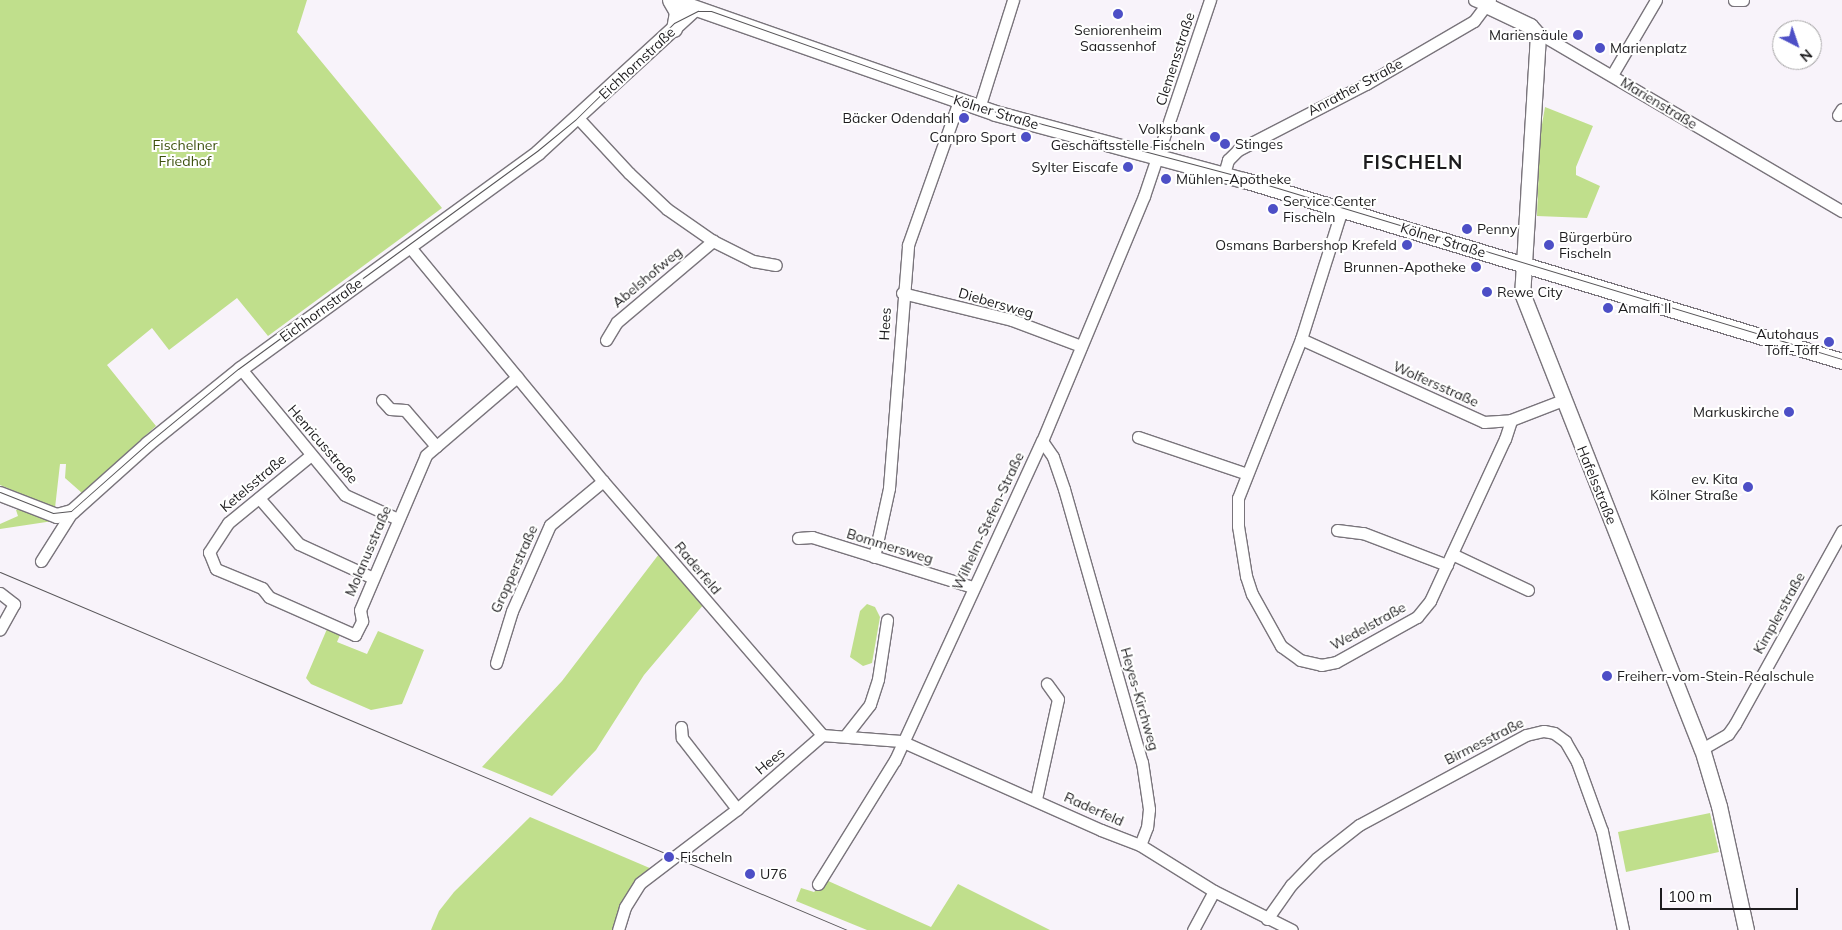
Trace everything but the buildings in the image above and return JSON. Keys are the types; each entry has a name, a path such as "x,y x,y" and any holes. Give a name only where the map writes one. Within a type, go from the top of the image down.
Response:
{"main road":[{"name":"Kölner Straße","path":"672,0 979,108 1224,174 1842,361"},
{"path":"672,0 678,12 674,29"},
{"name":"Marienstraße","path":"1483,2 1535,31"},
{"name":"Hafelsstraße","path":"1535,31 1538,42 1521,285 1524,304 1702,750 1725,831 1746,930"}],"street":[{"path":"979,108 1013,0"},
{"name":"Clemensstraße","path":"1159,157 1210,0"},
{"path":"1612,75 1656,0"},
{"path":"1734,0 1744,0"},
{"name":"Anrather Straße","path":"1224,174 1228,160 1238,150 1366,84 1474,21 1483,2"},
{"name":"Eichhornstraße","path":"41,561 72,512 148,444 241,369 523,165 578,118 695,8"},
{"name":"Marienstraße","path":"1535,31 1842,211"},
{"name":"Hees","path":"874,557 888,502 902,293 908,245 958,101"},
{"path":"578,118 648,192 714,241 753,261 776,265"},
{"name":"Wilhelm-Stefen-Straße","path":"818,884 895,760 901,741 948,647 973,587 1042,441 1159,157"},
{"name":"Wedelstraße","path":"1342,210 1301,339 1238,498 1237,517 1246,576 1256,602 1281,646 1300,660 1321,665 1336,662 1401,629 1417,617 1430,601 1505,439 1510,420"},
{"name":"Abelshofweg","path":"606,340 617,322 714,241"},
{"name":"Raderfeld","path":"409,246 604,481 822,735 846,735 901,741 1036,799 1101,830 1140,845"},
{"name":"Diebersweg","path":"902,293 1012,320 1081,346"},
{"name":"Wolfersstraße","path":"1301,339 1472,418 1491,423 1510,420 1563,400"},
{"name":"Henricusstraße","path":"241,369 345,495 398,519"},
{"name":"Molanusstraße","path":"265,592 269,597 355,634 362,621 360,610 372,578 426,455 517,377"},
{"path":"382,400 390,410 404,410 436,446"},
{"path":"1138,437 1247,474"},
{"name":"Heyes-Kirchweg","path":"1042,441 1053,457 1064,489 1142,762 1149,802 1147,827 1140,845"},
{"name":"Ketelsstraße","path":"265,592 216,569 209,552 228,523 311,455"},
{"name":"Gropperstraße","path":"496,663 512,611 550,525 604,481"},
{"path":"0,494 57,516 72,512"},
{"path":"258,498 299,544 372,578"},
{"path":"1337,530 1363,533 1449,559 1528,590"},
{"name":"Kimplerstraße","path":"1702,750 1728,734 1735,724 1842,531"},
{"name":"Bommersweg","path":"798,538 812,537 973,587"},
{"path":"0,593 14,604 0,629"},
{"path":"846,735 870,704 878,679 886,620"},
{"path":"1036,799 1058,699 1047,684"},
{"path":"681,727 682,738 737,809"},
{"name":"Birmesstraße","path":"1267,919 1291,885 1317,858 1359,824 1526,735 1544,731 1554,733 1565,740 1577,762 1602,831 1623,930"},
{"name":"Hees","path":"618,930 634,891 698,838 737,809 822,735"},
{"path":"1140,845 1214,891 1292,930"},
{"path":"1193,930 1214,891"}],"green space":[{"name":"Fischelner Friedhof","path":"0,0 307,0 297,32 442,208 268,336 237,298 169,350 152,328 107,365 156,426 82,493 65,478 66,464 60,464 55,508 0,485"},
{"path":"1545,107 1593,126 1576,167 1576,175 1600,186 1587,218 1537,216 1540,136"},
{"path":"22,508 53,521 0,529 0,524 18,516 16,510"},
{"path":"659,554 704,604 644,675 596,750 552,796 482,767 562,681"},
{"path":"867,604 875,607 880,617 872,663 863,666 850,657 860,611"},
{"path":"327,629 340,635 337,642 367,654 378,631 424,650 402,704 371,710 311,684 306,678"},
{"path":"1710,813 1719,852 1626,872 1618,832"},
{"path":"530,817 652,869 615,930 431,930 439,911 454,892"},
{"path":"826,880 931,927 958,884 1050,930 867,930 796,901 801,888 814,892"}],"tram line":[{"path":"0,492 53,513 71,511 149,442 238,369 537,151 576,119 674,23 698,11 711,11 997,112 1248,179 1842,359"},
{"path":"0,572 847,930"}],"place":[{"name":"Seniorenheim Saassenhof","path":"1118,14"},
{"name":"Mariensäule","path":"1578,35"},
{"name":"Marienplatz","path":"1600,48"},
{"name":"Bäcker Odendahl","path":"964,118"},
{"name":"Canpro Sport","path":"1026,137"},
{"name":"Volksbank Geschäftsstelle Fischeln","path":"1215,137"},
{"name":"Stinges","path":"1225,144"},
{"name":"Sylter Eiscafe","path":"1128,167"},
{"name":"Mühlen-Apotheke","path":"1166,179"},
{"name":"Service Center Fischeln","path":"1273,209"},
{"name":"Penny","path":"1467,229"},
{"name":"Osmans Barbershop Krefeld","path":"1407,245"},
{"name":"Bürgerbüro Fischeln","path":"1549,245"},
{"name":"Brunnen-Apotheke","path":"1476,267"},
{"name":"Rewe City","path":"1487,292"},
{"name":"Amalfi II","path":"1608,308"},
{"name":"Autohaus Töff-Töff","path":"1829,342"},
{"name":"Markuskirche","path":"1789,412"},
{"name":"ev. Kita Kölner Straße","path":"1748,487"},
{"name":"Freiherr-vom-Stein-Realschule","path":"1607,676"},
{"name":"Fischeln","path":"669,857"},
{"name":"U76","path":"750,874"}],"district":[{"name":"FISCHELN","path":"1413,163"}]}
